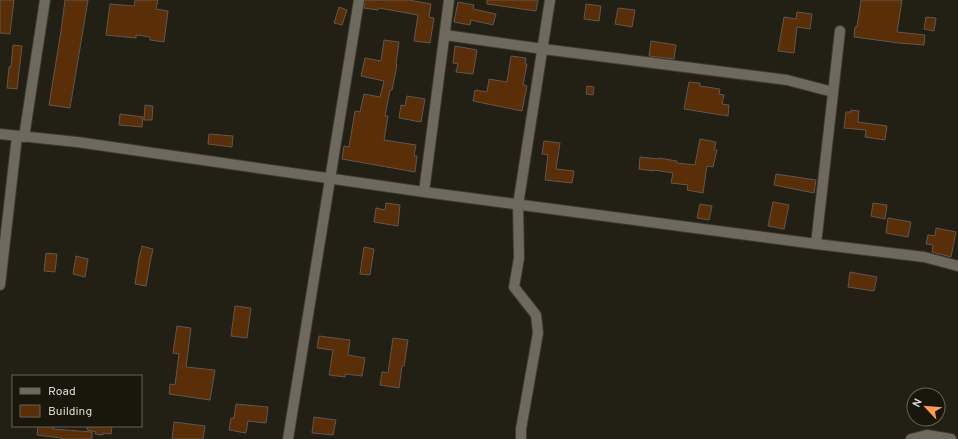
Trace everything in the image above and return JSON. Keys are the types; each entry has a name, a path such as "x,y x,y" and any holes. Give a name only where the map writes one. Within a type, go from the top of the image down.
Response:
{"street":[{"path":"0,285 21,137 45,0"},
{"path":"288,439 359,0"},
{"path":"424,192 449,0"},
{"path":"521,439 521,429 538,333 536,315 514,287 519,258 518,205 550,0"},
{"path":"816,244 840,32"},
{"path":"445,35 542,49 787,80 833,92"},
{"path":"0,134 77,142 518,205 924,257 958,266"},
{"path":"910,439 927,435 951,439"}],"building":[{"path":"0,0 14,0 10,34 0,33"},
{"path":"65,0 88,0 70,108 49,105"},
{"path":"135,0 158,0 156,9 168,11 164,42 150,40 150,37 136,35 136,38 106,35 110,4 134,6"},
{"path":"365,0 409,0 431,4 429,17 434,18 430,43 414,41 418,15 379,8 378,10 364,8"},
{"path":"487,0 538,0 536,11 487,4"},
{"path":"861,0 902,0 897,32 925,35 924,45 854,37"},
{"path":"458,2 474,5 473,9 496,14 493,25 471,20 470,25 454,22"},
{"path":"586,4 601,6 599,21 584,19"},
{"path":"339,7 347,10 342,25 334,23"},
{"path":"618,8 635,10 632,27 615,24"},
{"path":"797,12 812,14 810,29 797,27 794,53 778,51 784,17 796,19"},
{"path":"926,17 936,18 934,31 924,29"},
{"path":"384,40 399,42 397,65 385,116 388,116 384,140 416,145 414,156 417,156 415,172 342,159 344,146 349,147 355,111 360,112 364,94 380,97 384,81 361,76 365,58 381,61"},
{"path":"651,41 676,45 674,59 649,56"},
{"path":"13,45 22,46 17,89 7,88"},
{"path":"455,46 477,50 473,74 456,72 458,64 453,63"},
{"path":"511,56 526,58 525,64 527,64 523,85 527,86 522,111 473,101 475,90 487,92 489,79 507,82"},
{"path":"689,82 700,83 700,86 720,89 719,94 724,95 722,104 729,105 728,116 684,109"},
{"path":"587,86 594,87 593,95 586,94"},
{"path":"407,96 425,99 421,122 399,118 401,105 405,106"},
{"path":"145,105 153,106 152,120 144,120"},
{"path":"851,110 859,111 858,122 887,126 885,140 865,137 866,130 844,128 846,112 851,112"},
{"path":"120,114 143,117 142,127 119,125"},
{"path":"209,134 233,136 232,147 208,144"},
{"path":"700,139 716,142 714,150 717,150 713,167 707,166 703,193 687,190 688,185 671,183 673,173 639,169 640,157 659,158 677,161 677,163 695,165"},
{"path":"544,141 560,143 556,169 574,171 572,183 545,180 548,155 542,154"},
{"path":"776,174 816,180 814,193 774,185"},
{"path":"773,202 789,205 784,229 768,226"},
{"path":"386,203 400,205 398,226 374,222 376,208 385,210"},
{"path":"873,203 887,205 885,219 871,216"},
{"path":"700,204 712,206 709,220 697,218"},
{"path":"888,218 911,222 908,237 886,233"},
{"path":"936,228 956,232 951,257 932,252 933,245 926,244 928,235 935,236"},
{"path":"142,246 153,249 146,286 135,284"},
{"path":"364,247 374,249 370,275 360,274"},
{"path":"46,253 57,254 55,272 44,271"},
{"path":"76,256 88,259 85,277 73,274"},
{"path":"850,272 877,277 874,291 848,287"},
{"path":"235,306 251,308 247,338 231,336"},
{"path":"177,326 191,328 186,367 215,370 210,400 169,394 170,384 175,385 179,354 173,353"},
{"path":"319,336 350,340 348,355 365,358 362,376 345,374 345,377 329,375 333,350 317,348"},
{"path":"393,338 408,340 399,388 380,385 382,372 388,373"},
{"path":"236,404 268,407 266,423 248,421 246,433 229,430 231,418 234,418"},
{"path":"314,417 336,420 333,435 312,433"},
{"path":"174,422 205,426 203,439 172,439"},
{"path":"38,427 53,427 53,429 92,432 92,439 62,439 37,435"},
{"path":"87,427 112,427 111,434 103,433 103,435 95,434 96,432 87,430"}]}
